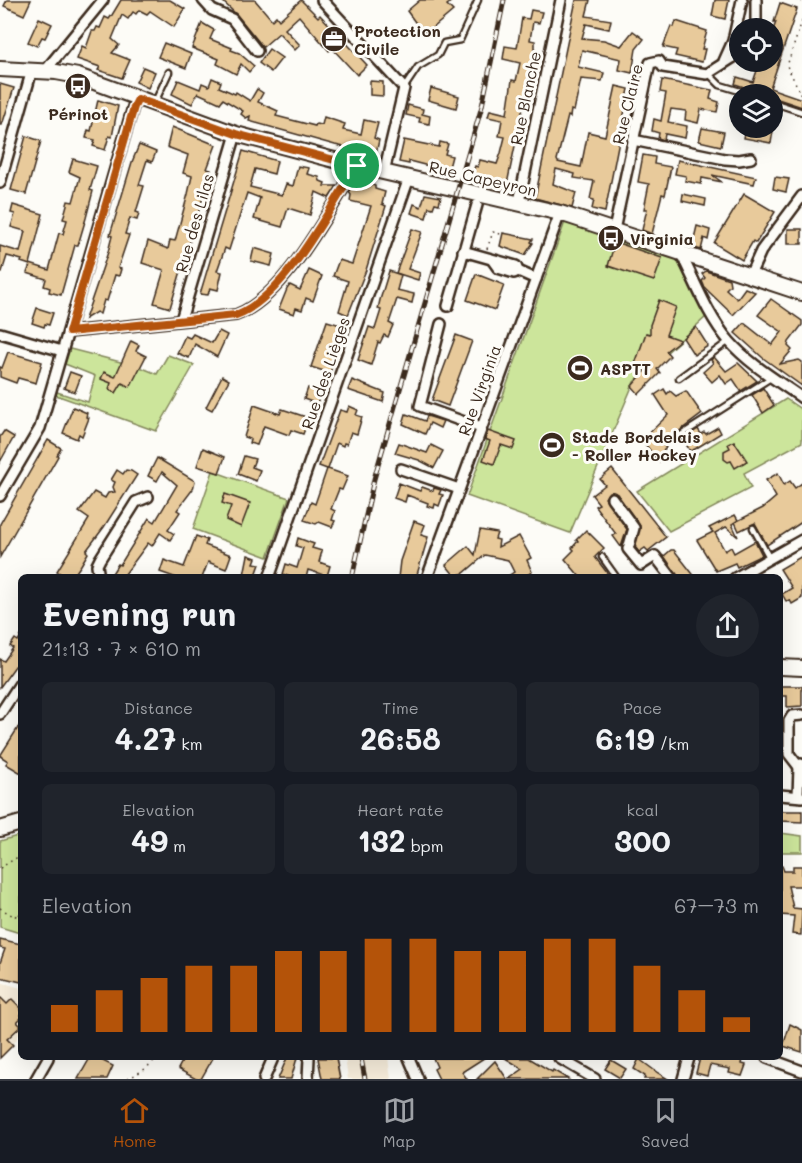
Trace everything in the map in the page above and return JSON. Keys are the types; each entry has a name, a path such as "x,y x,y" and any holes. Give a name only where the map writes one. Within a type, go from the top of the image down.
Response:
{"street":[{"path":"0,183 39,71 103,0"},
{"path":"203,0 212,10 232,19 257,51"},
{"path":"322,0 404,88 384,172"},
{"name":"Rue Blanche","path":"519,202 561,0"},
{"path":"723,63 733,41 742,0"},
{"path":"756,0 756,18"},
{"path":"709,74 729,59"},
{"name":"Rue Claire","path":"614,230 650,63 659,61 663,67 672,70 700,75 709,74"},
{"name":"Rue Capeyron","path":"0,69 78,76 236,134 357,166 560,213 802,293"},
{"path":"0,496 40,428 138,99"},
{"name":"Rue des Lilas","path":"181,320 236,134"},
{"path":"633,140 725,159 751,158"},
{"path":"69,332 236,315 252,308 291,269 357,166"},
{"name":"Rue des Lièges","path":"270,574 409,178"},
{"path":"750,275 761,251 802,196"},
{"path":"448,306 477,205"},
{"name":"Rue Virginia","path":"428,574 560,213"},
{"path":"463,251 489,260 498,268 514,273 518,271 536,279"},
{"path":"680,252 701,296 729,341 749,360 802,399"},
{"path":"441,324 420,406 481,428"},
{"path":"0,333 62,351"},
{"path":"401,470 459,489"},
{"path":"98,574 97,565 100,559 136,502 148,497"},
{"path":"612,498 634,528 628,549 641,565 655,556 669,574"},
{"path":"742,574 802,540"},
{"path":"783,667 802,668"},
{"path":"0,714 18,686"},
{"path":"783,795 800,797 800,765 789,754 789,721 792,716 802,715"},
{"path":"0,829 18,824"},
{"path":"36,1079 47,1060"},
{"path":"264,1079 272,1060"},
{"path":"308,1079 309,1060"},
{"path":"410,1060 418,1079"},
{"path":"563,1060 596,1079"},
{"path":"683,1079 688,1060"},
{"path":"772,1060 802,1071"}],"lane":[{"path":"404,88 418,67 438,55 444,43 460,39 478,0"},
{"path":"154,105 169,72"},
{"path":"709,74 720,85 729,88"},
{"path":"783,106 802,112"},
{"path":"679,378 729,341"},
{"path":"678,437 773,377"},
{"path":"753,528 770,559"},
{"path":"602,557 613,574"}],"path":[{"path":"796,0 802,2"},
{"path":"801,95 787,66 802,21"},
{"path":"801,95 802,88"},
{"path":"489,260 492,232 504,235"},
{"path":"0,868 18,857"},
{"path":"0,908 15,917 18,914"},
{"path":"128,1079 155,1060"}],"shaded area":[{"path":"0,982 18,987 18,1036 0,1058"},
{"path":"345,1060 388,1060 391,1079 348,1079"}],"green space":[{"name":"ASPTT","path":"565,222 675,257 707,316 634,382 570,533 467,496"},
{"path":"70,349 140,367 157,374 168,355 194,365 156,431 56,395 57,392 88,402 95,376 65,364"},
{"path":"786,399 802,410 802,442 744,473 751,488 669,531 637,491"},
{"path":"213,471 289,498 268,557 193,529"},
{"path":"783,833 802,836 802,852 783,852"},
{"path":"18,836 18,932 0,927 0,841"}],"building":[{"path":"7,0 31,0 24,15 4,6"},
{"path":"121,0 170,0 185,9 174,27 150,11 147,14 139,10 136,14 133,12 128,19 122,15 112,39 119,45 112,53 130,60 122,78 98,70 100,67 77,59 82,46 86,48 92,31 95,31 97,27 100,28 105,17 109,19"},
{"path":"221,0 255,0 272,20 276,16 279,20 301,0 318,17 320,15 367,65 357,75 332,48 329,51 299,16 285,29 300,45 295,50 279,33 263,47 237,15"},
{"path":"420,0 453,0 447,5 453,11 427,33 421,27 420,29 407,11"},
{"path":"576,0 590,0 586,16 611,20 609,29 586,24 582,38 604,40 621,46 633,31 644,39 636,49 632,73 619,70 621,59 582,50 578,67 604,73 602,81 581,79 574,111 571,110 570,117 568,116 557,160 581,167 588,132 605,136 616,86 629,89 605,212 592,209 594,200 590,199 594,181 574,178 575,174 556,169 553,184 576,193 572,208 535,198"},
{"path":"715,0 729,0 725,19 712,16"},
{"path":"780,3 797,9 783,50 783,18 775,18"},
{"path":"531,10 542,12 539,23 533,22 530,40 535,41 535,50 506,189 487,184 488,178 472,174 480,160 497,164 501,153 505,137 499,136 502,120 488,117 490,110 507,114 512,80 516,81 520,63 503,59 505,46 517,48 522,18 529,19"},
{"path":"39,18 52,24 45,38 42,37 37,46 28,42"},
{"path":"676,21 707,31 702,49 705,49 702,62 675,56 677,50 663,47 671,26 674,27"},
{"path":"202,23 214,30 210,39 232,48 231,50 239,53 254,66 249,72 241,64 236,74 217,64 219,59 192,48"},
{"path":"164,43 191,54 186,68 158,57"},
{"path":"269,49 282,58 271,72 259,63"},
{"path":"143,67 155,72 148,88 136,82"},
{"path":"756,72 775,72 771,84 735,84 737,77 753,82"},
{"path":"212,78 221,82 219,87 235,94 236,92 250,101 257,89 263,93 258,102 278,111 276,116 315,126 316,124 322,125 324,117 345,124 343,130 361,134 364,120 378,123 374,138 379,140 376,154 249,121 250,116 246,118 241,114 243,111 223,99 220,103 198,93 192,104 172,94 178,80 200,89 202,83 209,86"},
{"path":"662,80 712,90 710,99 719,102 717,112 701,109 698,123 685,120 686,111 671,109 668,122 687,126 685,138 665,134 664,140 658,138 659,133 652,131 654,119 661,121 666,93 660,92"},
{"path":"370,81 383,82 383,96 370,95"},
{"path":"0,84 14,88 2,125 0,125"},
{"path":"431,88 459,96 456,108 428,100"},
{"path":"783,92 802,99 802,107 783,101"},
{"path":"98,100 118,106 112,137 109,136 105,150 93,146 95,140 86,138 88,130 91,131"},
{"path":"408,105 423,109 422,114 430,116 429,124 419,122 420,118 406,115"},
{"path":"172,127 216,145 207,169 211,170 170,308 154,303 164,270 142,263 148,241 168,249 170,240 175,241 192,176 183,173 188,155 167,147"},
{"path":"702,128 724,132 721,146 699,141"},
{"path":"26,136 41,141 26,194 11,190"},
{"path":"744,138 772,138 771,143"},
{"path":"404,140 439,147 440,142 448,144 445,154 452,156 448,171 409,161 409,164 399,162"},
{"path":"139,145 156,152 152,162 147,160 139,185 144,186 136,212 139,213 137,220 130,218 125,234 129,235 118,268 121,269 119,276 115,275 107,301 104,300 100,314 96,312 85,319 108,252 112,236 110,235"},
{"path":"243,151 277,161 274,174 255,169 250,187 282,195 286,184 293,186 298,166 309,168 307,174 319,177 320,181 325,183 324,186 337,186 329,198 316,192 310,215 288,208 282,227 254,219 260,198 247,193 229,250 225,248 217,271 222,272 218,290 210,288 208,295 200,294"},
{"path":"643,155 655,157 654,164 671,167 665,195 662,194 652,234 642,230 649,184 638,182"},
{"path":"73,159 97,166 90,190 93,191 86,218 78,245 75,245 61,295 49,292 50,288 44,286 46,279 27,273 30,265 21,262 22,260 7,256 2,272 0,272 0,246 20,252 25,231 11,227 15,214 11,213 13,205 43,214 30,264 49,270 59,233 63,234 67,220 63,219 68,201 73,202 80,177 69,172"},
{"path":"678,160 756,177 754,184 712,175 722,182 702,178 701,184 685,181 686,176 675,174"},
{"path":"775,177 789,179 786,192 773,189"},
{"path":"357,179 385,192 382,204 386,206 366,270 348,315 339,311 348,281 333,276 339,260 352,264 371,206 350,201 349,192"},
{"path":"425,194 441,197 439,204 435,203 433,208 429,207 426,218 411,213 414,204 421,207"},
{"path":"683,194 706,199 705,206 682,201"},
{"path":"744,194 775,212 756,243 753,241 742,260 714,243"},
{"path":"697,226 710,230 708,240 704,238 701,250 692,247"},
{"path":"412,229 422,232 408,269 420,273 418,280 396,273"},
{"path":"788,229 802,229 802,244 788,244"},
{"path":"503,233 533,239 531,242 533,243 525,255 500,246"},
{"path":"615,242 662,258 654,281 608,266"},
{"path":"254,248 274,254 271,266 251,261"},
{"path":"309,270 322,276 313,301 306,298 302,310 296,308 294,314 279,309 290,285 300,290"},
{"path":"389,271 401,275 397,290 414,294 412,303 397,299 389,323 393,325 388,337 384,335 380,343 378,342 371,365 358,360 369,327 375,329 381,310 378,309 380,300"},
{"path":"706,271 729,279 730,285 726,289 737,299 745,288 755,292 733,315 705,288 702,281 705,278 702,274"},
{"path":"476,274 504,285 495,310 467,300"},
{"path":"771,299 802,321 802,325 789,342 788,346 792,350 780,364 799,360 802,362 802,386 763,358 735,333 744,323 772,345 782,332 758,315"},
{"path":"659,300 676,307 666,335 680,340 666,351 670,356 657,369 660,373 639,394 632,386 645,371 635,367 635,364 646,333 650,334 650,325"},
{"path":"37,308 53,313 49,325 45,324 44,327 32,323"},
{"path":"327,321 344,326 330,373 311,367"},
{"path":"696,327 708,346 694,355 683,338"},
{"path":"219,331 227,335 217,357 195,344 189,358 177,353 185,336 190,338 193,334 212,343"},
{"path":"456,335 472,341 448,406 432,400"},
{"path":"131,341 139,345 136,351 146,356 130,387 122,383 116,393 109,389 111,383 101,379 104,372 115,377"},
{"path":"8,352 42,362 36,383 18,378 16,383 0,377 0,367 2,368"},
{"path":"714,357 726,371 738,363 757,381 741,391 733,379 726,384 720,375 712,382 703,372 713,363 711,360"},
{"path":"70,372 81,376 75,392 64,388"},
{"path":"222,376 229,380 212,410 206,407"},
{"path":"352,380 385,393 383,402 348,390"},
{"path":"308,388 321,392 317,404 304,399"},
{"path":"763,388 774,405 763,413 752,395"},
{"path":"664,389 667,394 670,391 676,396 686,391 702,414 674,435 659,440 666,448 663,451 667,455 659,462 642,440 668,415 655,395"},
{"path":"254,405 280,414 282,409 309,418 303,434 291,430 289,435 264,426 257,445 249,443 250,439 244,437"},
{"path":"349,406 358,410 356,415 362,417 357,434 351,432 347,444 344,443 343,446 337,443 328,469 348,476 342,490 339,489 331,509 335,511 332,520 335,521 332,527 304,520 311,502 315,504 327,469 319,466 340,410 347,412"},
{"path":"73,407 87,413 86,417 89,418 82,436 79,434 77,439 63,433"},
{"path":"406,414 425,421 427,416 443,421 440,428 430,423 425,434 403,424"},
{"path":"718,427 721,433 690,451 683,439 698,429 701,434 704,432 706,434"},
{"path":"4,431 14,437 0,462 0,437"},
{"path":"488,431 516,441 513,449 501,445 494,464 483,460 490,441 485,439"},
{"path":"48,440 61,448 58,456 0,557 0,524"},
{"path":"734,441 747,461 735,468 731,461 724,459 724,451 730,448 728,444"},
{"path":"399,443 427,453 431,445 443,451 434,468 419,460 395,453"},
{"path":"203,448 225,457 219,473 197,466"},
{"path":"244,456 255,459 252,467 260,470 256,481 238,474"},
{"path":"157,458 195,481 193,489 177,510 180,512 168,530 174,534 170,540 160,533 152,546 148,543 125,574 112,574 118,564 120,565 149,518 155,522 177,485 162,472 157,481 148,476"},
{"path":"612,469 666,537 648,551 645,548 639,552 635,547 640,526 617,494 609,492 605,498 627,529 621,547 613,536 616,534 595,506 599,504 592,495 605,485 600,479"},
{"path":"117,470 123,474 126,470 131,471 137,475 86,551 88,553 75,574 61,574 57,571 89,519 79,512 94,492 105,498 108,493 115,492 113,487 115,482 111,480"},
{"path":"778,473 784,485 790,481 795,488 802,483 802,522 767,545 755,523 739,531 735,522 763,508 776,497 766,480"},
{"path":"399,483 420,491 422,487 433,491 434,488 441,490 439,494 443,495 439,506 435,504 434,508 427,506 428,503 407,495 405,502 394,498"},
{"path":"225,494 250,503 241,527 226,520 231,506 222,503"},
{"path":"735,515 738,520 732,524 738,537 726,527 715,533 725,551 731,547 734,553 755,541 762,555 737,567 735,563 716,571 697,540 713,532 709,528"},
{"path":"414,521 425,525 421,535 428,537 417,574 398,574 400,561"},
{"path":"480,530 497,533 495,539 499,540 498,547 519,536 531,558 527,560 532,572 511,574 514,572 508,560 485,555 461,574 453,574 446,565 468,546 475,555"},
{"path":"586,530 604,548 595,557 608,574 578,574 565,559 574,550 572,548 578,541 576,540"},
{"path":"196,536 207,540 205,545 231,555 226,569 208,562 204,574 160,572 164,560 184,567"},
{"path":"298,538 314,544 312,548 322,551 319,562 330,566 328,574 308,570 307,574 283,574 286,564 297,568 303,548 296,546"},
{"path":"674,550 693,574 676,574 664,556"},
{"path":"248,555 256,558 254,563 260,564 256,574 244,574"},
{"path":"802,556 802,598 792,604 790,600 786,601 783,596 792,588 780,569"},
{"path":"15,639 18,641 18,662 0,687 0,659 4,661 13,648 10,646"},
{"path":"783,686 802,686 802,706 787,707 787,696 783,696"},
{"path":"18,728 18,771 6,764 8,761 0,756"},
{"path":"783,811 802,811 802,822 783,821"},
{"path":"793,866 802,866 802,886 788,886 793,908 802,909 801,935 792,934 794,916 783,915 783,868 784,871 793,871"},
{"path":"0,939 18,943 18,981 0,977 0,963 5,949 0,948"},
{"path":"0,997 7,1004 12,999 18,1005 18,1029 7,1039 13,1045 0,1058"},
{"path":"790,1024 802,1030 802,1052 783,1046"},
{"path":"89,1060 101,1060 113,1066 107,1079 78,1079"},
{"path":"183,1060 212,1060 201,1079 196,1079 178,1069"},
{"path":"286,1060 296,1060 291,1079 278,1079"},
{"path":"318,1060 336,1060 340,1079 322,1079"},
{"path":"434,1060 481,1060 462,1072 467,1079 439,1079 434,1069 437,1067"},
{"path":"508,1060 532,1060 568,1079 509,1079 523,1069"},
{"path":"611,1060 626,1069 620,1078 605,1069"},
{"path":"640,1060 668,1079 644,1079 645,1076 634,1069"},
{"path":"699,1060 743,1060 742,1064 746,1065 742,1076 729,1073 730,1069 710,1065 707,1076 696,1073"},
{"path":"495,1061 507,1079 477,1079"}],"railway":[{"path":"353,574 374,479 482,106 504,0"},
{"path":"361,1060 365,1079"}],"place":[{"name":"Protection Civile","path":"334,39"},
{"name":"Périnot","path":"78,86"},
{"name":"Virginia","path":"611,238"},
{"name":"ASPTT","path":"580,368"},
{"name":"Stade Bordelais - Roller Hockey","path":"552,445"}],"route":[{"path":"138,99 236,134 357,166 291,269 252,308 236,315 69,332 138,99"}]}
